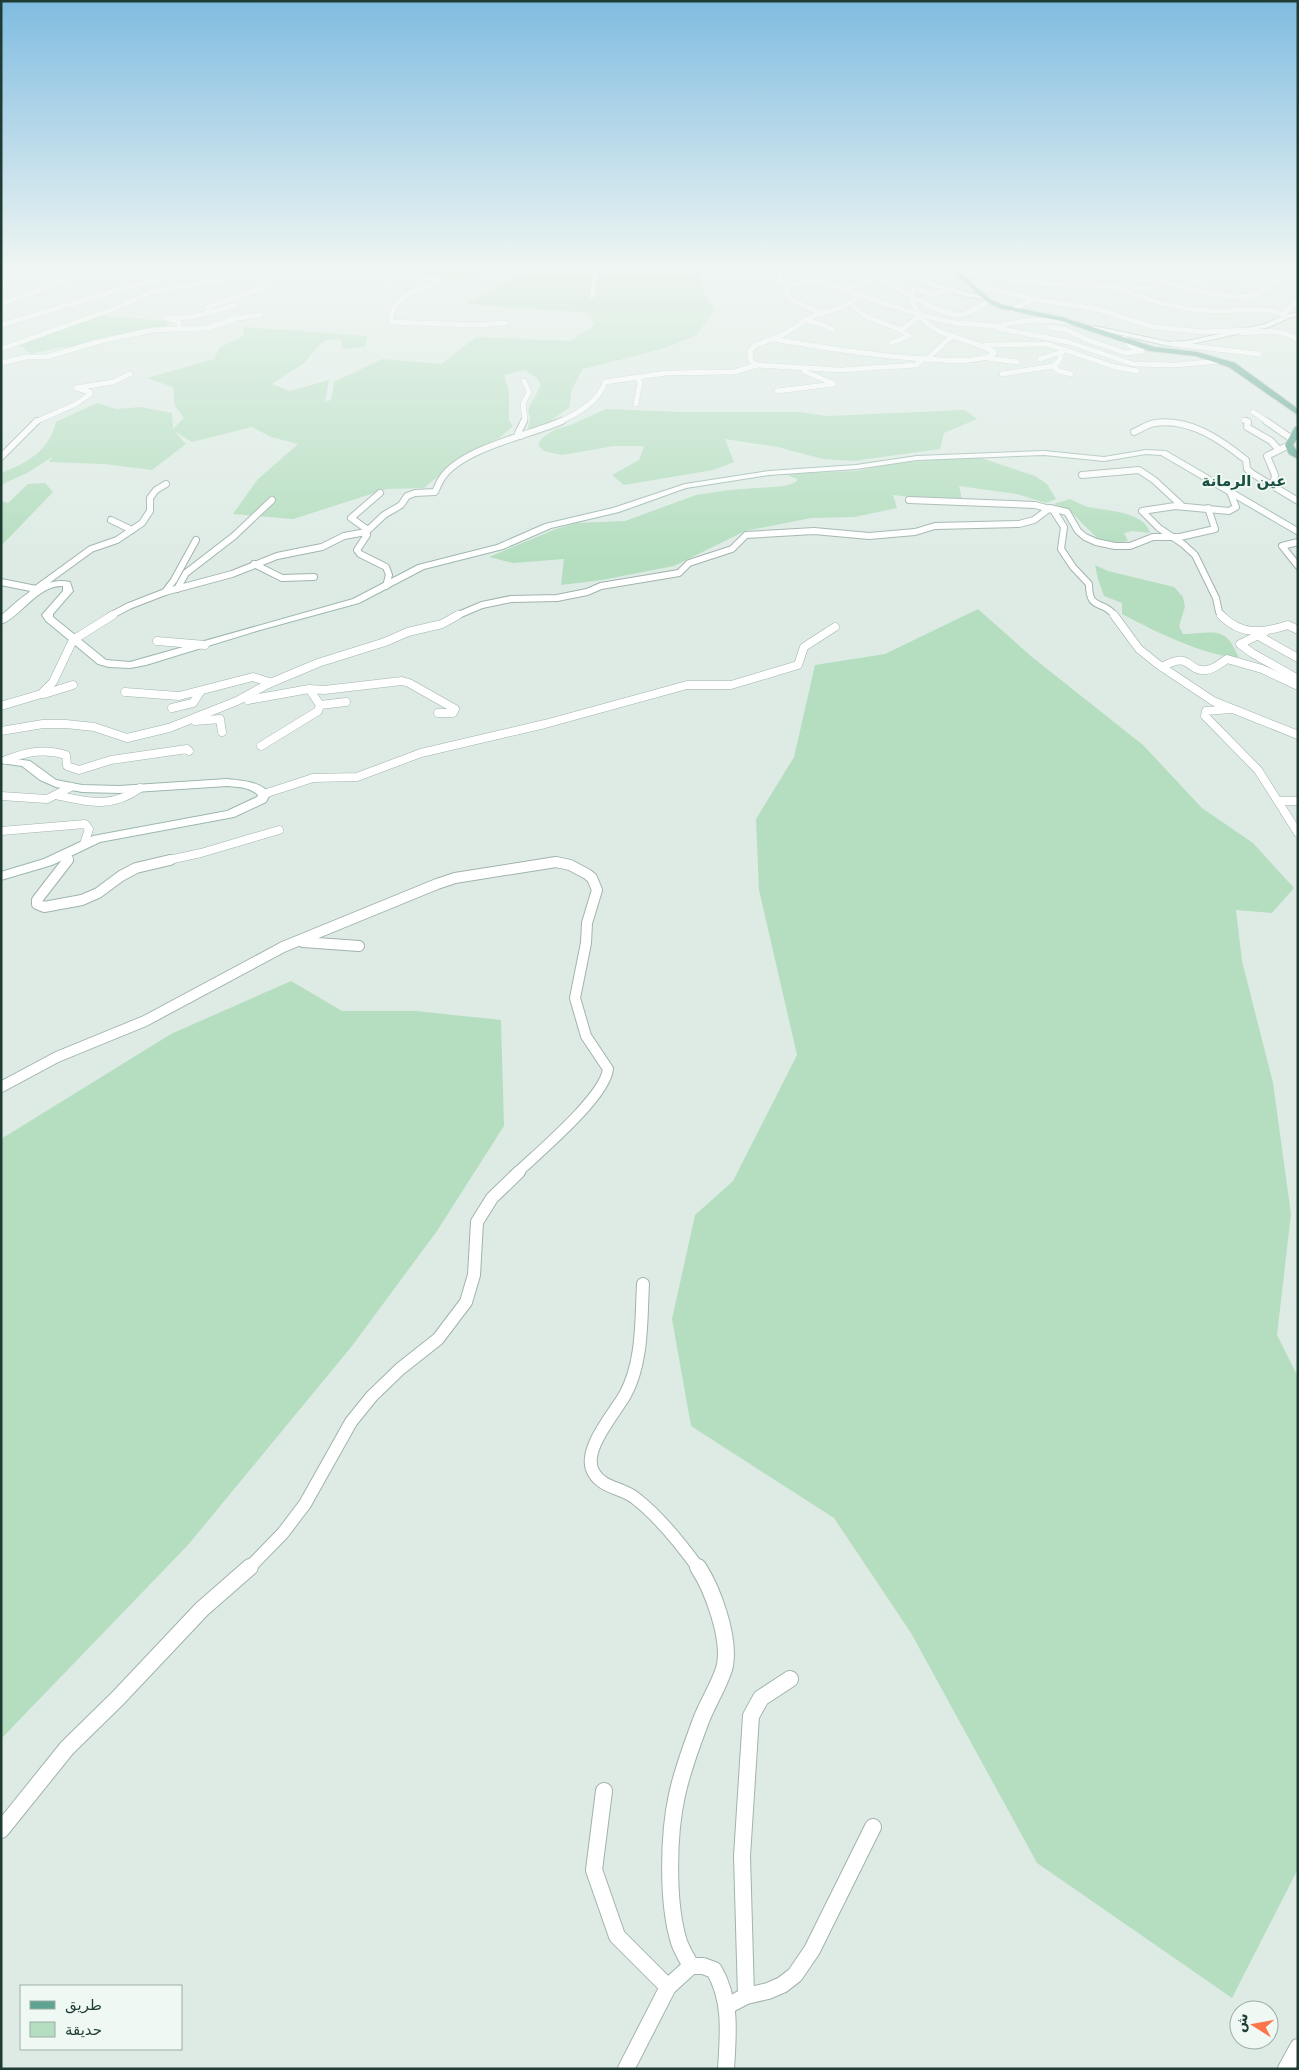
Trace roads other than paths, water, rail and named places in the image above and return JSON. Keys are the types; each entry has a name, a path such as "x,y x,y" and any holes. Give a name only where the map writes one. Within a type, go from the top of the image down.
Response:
{"main road":[{"path":"1233,366 1298,413"},
{"path":"1298,430 1290,442 1292,452 1298,457"},
{"path":"1,621 16,607 51,584 62,582 67,584 68,591 54,605 48,615 49,620 102,662 119,665 146,662 257,628 356,602 421,567 507,544 565,520 616,510 685,486 769,474 856,467 940,457 1056,453 1104,459 1156,452 1168,455 1298,532"},
{"path":"1,876 48,862 84,844 113,834 230,814 262,799 264,794 263,790 258,787 236,784 199,783 140,788 71,787 52,783 24,762 3,760"}],"street":[{"path":"41,694 53,682 73,640 108,617 165,592 232,574 254,564 295,551 322,547 344,536 368,531 387,513 402,505 407,496 416,493 435,492 436,484 461,460 576,415 601,393 604,382 617,382 653,374 686,372 717,375 737,372 756,366"},
{"path":"772,366 853,370 896,366"},
{"path":"777,391 834,384 803,371 781,366"},
{"path":"1002,374 1053,366 1070,374"},
{"path":"1106,366 1137,371"},
{"path":"1,458 11,451 32,424 76,405 90,394 90,392 76,388 113,382 130,374"},
{"path":"636,404 640,382 637,378"},
{"path":"521,436 518,433 525,419 523,404 529,392 524,381"},
{"path":"1254,412 1290,442 1267,456 1276,476 1276,482 1273,486"},
{"path":"1244,420 1248,422 1247,427 1279,450"},
{"path":"1134,432 1157,422 1186,425 1228,446 1246,460 1247,469 1298,501"},
{"path":"1082,475 1139,470 1146,472 1156,484 1181,505"},
{"path":"16,607 36,589 91,549 111,543 132,530 148,515 152,494 166,484"},
{"path":"1230,492 1236,507 1234,510 1181,505 1154,507 1142,511 1145,516 1170,537 1183,544 1195,555 1216,598 1219,612 1230,624 1237,628 1266,632"},
{"path":"368,531 351,518 380,493"},
{"path":"177,589 186,573 234,536 272,500"},
{"path":"909,500 1026,504 1050,508 1067,512 1078,531 1084,537 1115,546 1130,546 1152,537 1180,538 1214,529 1216,528 1208,508"},
{"path":"1050,508 1058,515 1064,527 1061,549 1073,567 1089,584 1089,596 1092,601 1096,605 1112,612 1139,649 1208,698 1298,735"},
{"path":"1,731 38,725 66,724 94,727 128,738 185,722 237,701 268,684 318,663 385,642 408,632 442,624 463,612 491,602 522,598 558,598 587,592 601,586 679,573 689,563 732,549 746,535 814,531 869,536 915,532 935,526 1019,524 1034,520 1050,508"},
{"path":"110,520 132,530"},
{"path":"368,531 357,550 360,554 386,567 389,575 386,586"},
{"path":"165,592 182,565 184,556 196,540"},
{"path":"1298,542 1282,546 1298,566"},
{"path":"254,564 276,578 292,580 314,577"},
{"path":"1,582 36,589"},
{"path":"264,794 312,778 357,777 421,753 555,722 687,685 731,685 765,676 798,665 804,647 835,626"},
{"path":"1298,630 1288,626 1257,635 1240,644 1252,653 1298,679"},
{"path":"1257,635 1298,658"},
{"path":"157,640 205,645"},
{"path":"1162,667 1173,659 1177,659 1185,660 1202,670 1208,670 1226,658 1262,669 1298,686"},
{"path":"125,692 168,696 200,692 252,677 264,679 269,682 268,684"},
{"path":"237,701 310,690 406,681 455,709 453,713 438,713"},
{"path":"1,706 74,686"},
{"path":"310,690 320,704"},
{"path":"172,708 189,705 196,700 200,692"},
{"path":"320,704 346,702"},
{"path":"261,746 318,711 320,704"},
{"path":"1231,709 1206,711 1205,716 1258,770 1298,833"},
{"path":"185,722 220,718 222,732"},
{"path":"3,760 29,752 51,752 66,755 67,766 79,770 111,760 188,749 189,751"},
{"path":"1,796 38,799 56,795 71,787"},
{"path":"56,795 111,803 127,797 140,788"},
{"path":"1278,801 1298,801"},
{"path":"1,831 85,824 89,829 84,844"},
{"path":"65,854 69,859 66,865 37,900 36,904 44,907 82,900 98,893 121,876 136,868 201,853 279,830"},
{"path":"1,1087 56,1057 175,1006 254,962 296,942 358,915 455,878 556,862 570,865 592,878 597,890 587,923 586,944 575,998 586,1036 608,1069 607,1077 595,1097 511,1177 492,1198 477,1222 474,1275 466,1302 438,1339 400,1369 372,1396 351,1422 305,1504 284,1534 256,1562 202,1609 118,1698 67,1748 1,1830"},
{"path":"296,942 359,946"},
{"path":"643,1284 640,1347 635,1371 626,1393 595,1445 591,1457 591,1467 596,1477 606,1484 634,1497 683,1548 705,1578 713,1598 724,1645 726,1658 724,1670 707,1701 683,1772 676,1798 672,1830 671,1863 674,1914 679,1942 692,1966"},
{"path":"746,1996 742,1856 751,1716 755,1704 767,1692 790,1679"},
{"path":"604,1791 594,1870 617,1936 668,1987"},
{"path":"727,2006 746,1996 768,1991 782,1985 795,1976 812,1950 873,1827"},
{"path":"626,2069 668,1987 692,1966 703,1966 714,1970 724,1987 727,2006 726,2069"},
{"path":"1286,2069 1298,2047"}],"district":[{"name":"عين الرمانة","path":"1244,481"}]}
